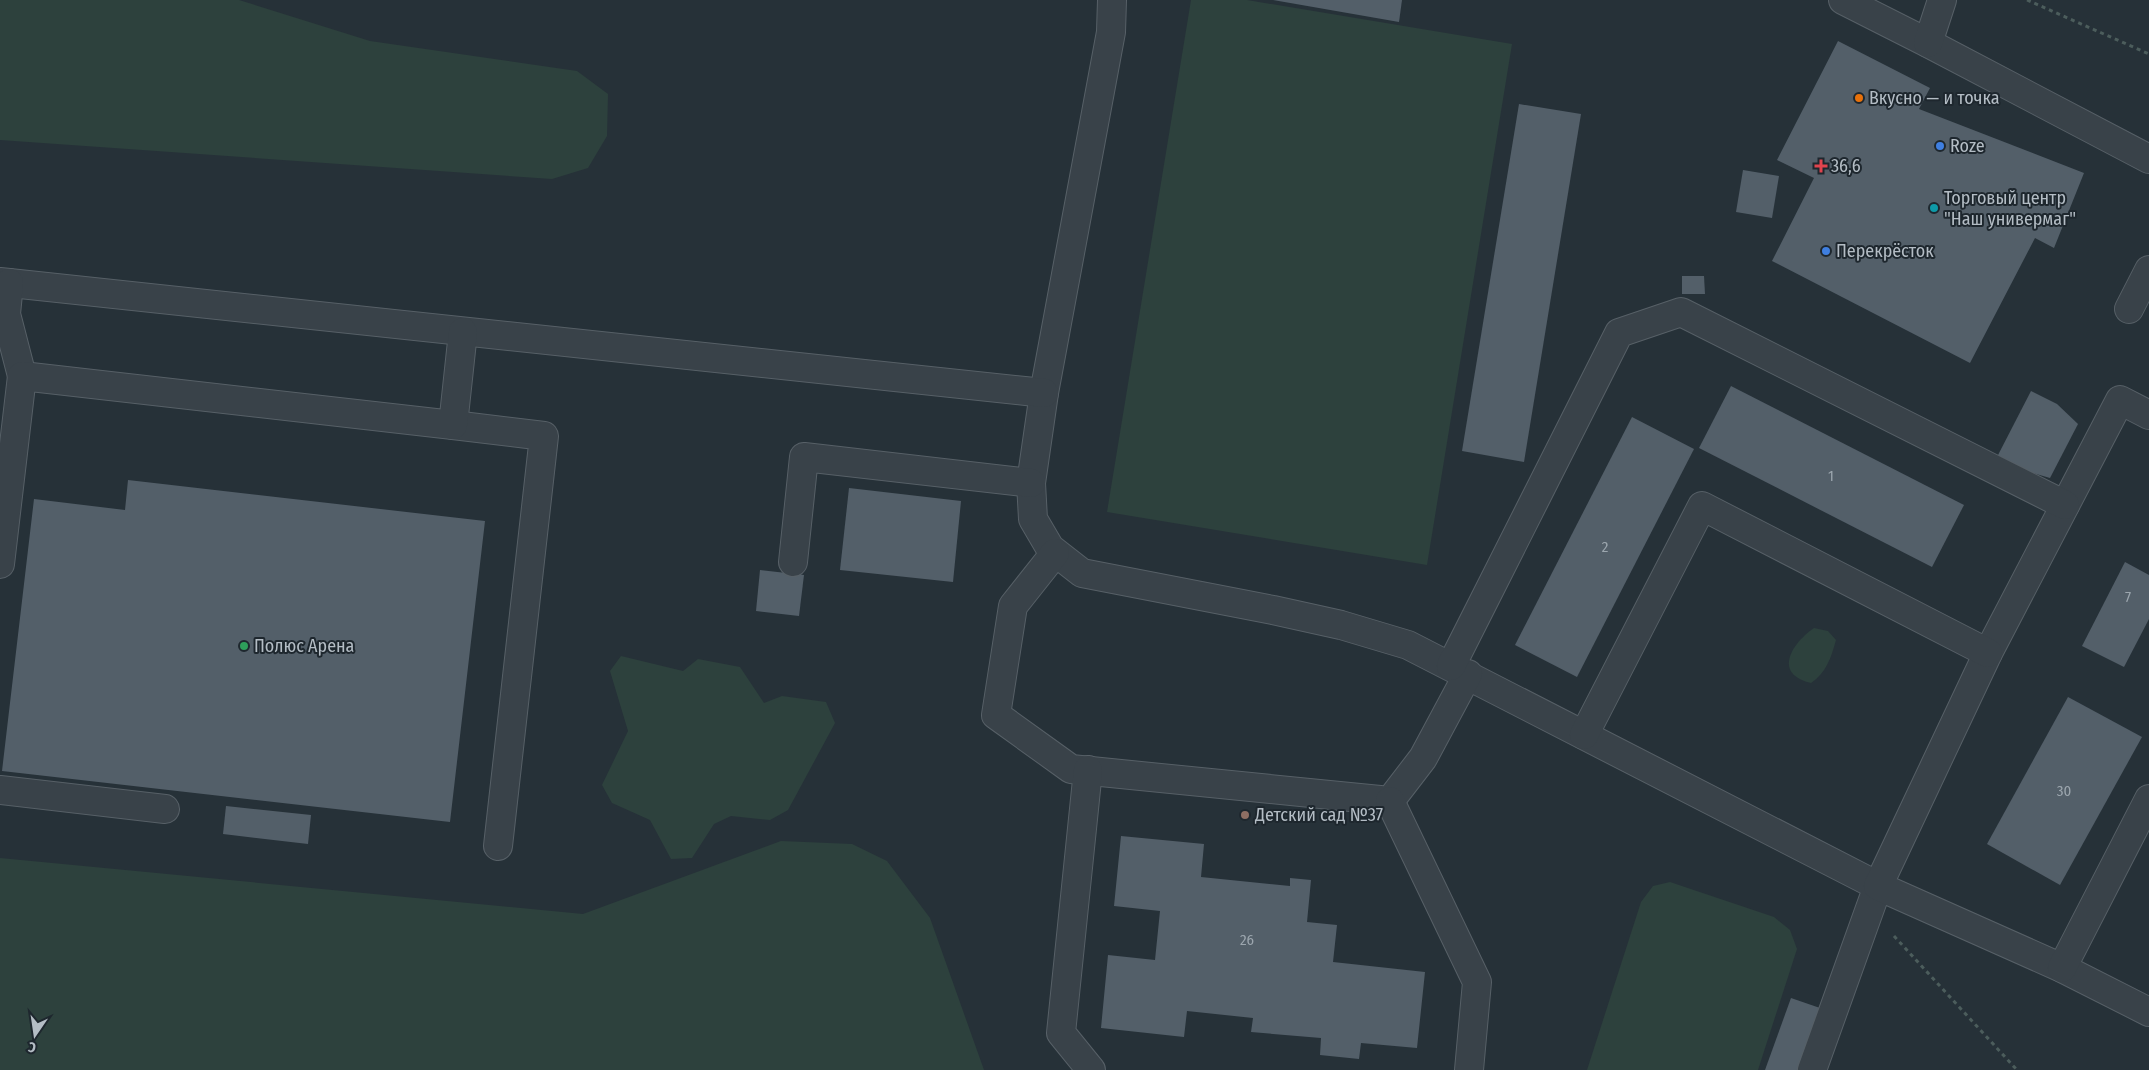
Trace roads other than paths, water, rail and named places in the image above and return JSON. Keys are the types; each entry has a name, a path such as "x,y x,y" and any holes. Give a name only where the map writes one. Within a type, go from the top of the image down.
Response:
{"street":[{"path":"1112,0 1111,32 1044,394 1032,483 1033,519 1050,548 1056,554 1082,573 1341,625 1408,645 1878,886 2062,968 2149,1012"},
{"path":"1843,0 1928,42 2149,159"},
{"path":"1928,42 1942,0"},
{"path":"2129,309 2149,270"},
{"path":"0,564 22,376 6,314 5,283 1044,394"},
{"path":"1390,801 1423,758 1460,670 1619,333 1680,312 2066,505"},
{"path":"453,425 464,332"},
{"path":"22,376 544,436 498,846"},
{"path":"1812,1070 1878,886 1988,653 2120,400 2149,415"},
{"path":"793,562 804,457 1032,483"},
{"path":"1584,735 1702,506 1988,653"},
{"path":"1056,554 1013,606 996,714 1071,769 1390,801"},
{"path":"1088,770 1061,1033 1091,1070"},
{"path":"0,790 165,809"},
{"path":"2062,968 2149,799"},
{"path":"1390,801 1477,982 1469,1070"}],"place":[{"name":"Вкусно — и точка","path":"1859,98"},
{"name":"Roze","path":"1940,146"},
{"name":"36,6","path":"1821,166"},
{"name":"Торговый центр \"Наш универмаг\"","path":"1934,208"},
{"name":"Перекрёсток","path":"1826,251"},
{"name":"Полюс Арена","path":"244,646"},
{"name":"Детский сад №37","path":"1245,815"}]}
